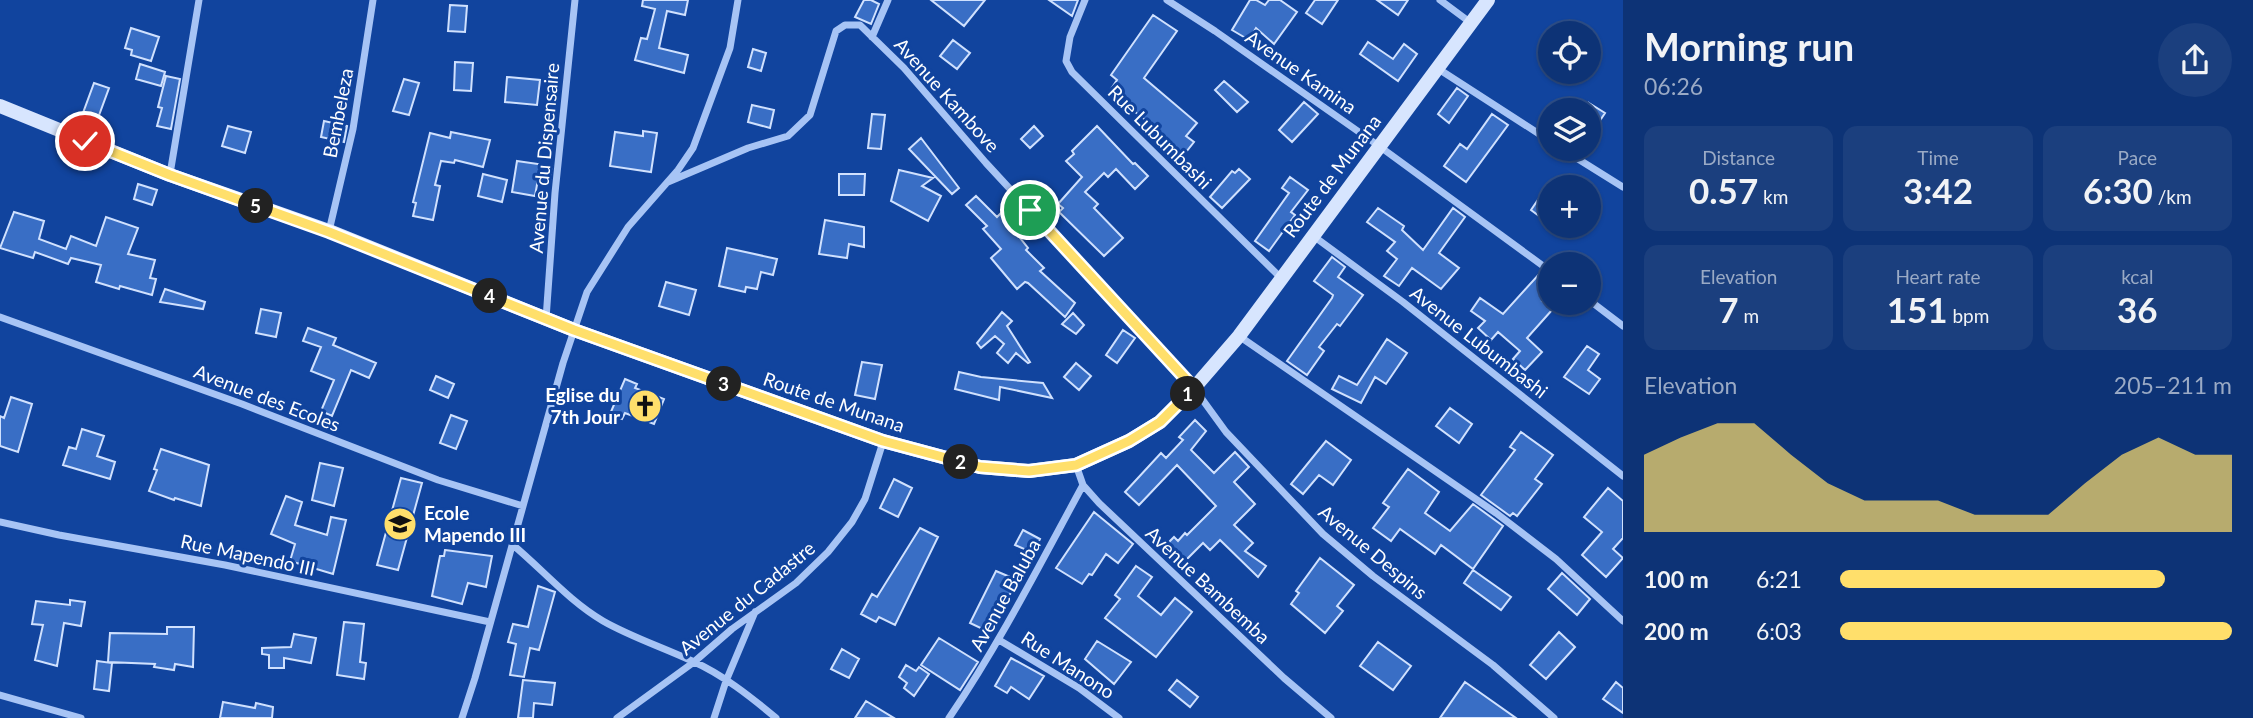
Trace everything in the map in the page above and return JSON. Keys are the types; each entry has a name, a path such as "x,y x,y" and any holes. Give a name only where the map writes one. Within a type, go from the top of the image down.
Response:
{"main road":[{"name":"Route de Munana","path":"0,107 170,175 329,232 574,330 883,441 980,467 1029,471 1076,465 1129,441 1160,422 1194,388 1239,336 1488,0"}],"street":[{"path":"170,175 199,0"},
{"name":"Bembeleza","path":"329,232 353,129 373,0"},
{"name":"Avenue du Dispensaire","path":"546,319 555,193 575,0"},
{"path":"462,718 587,292 628,227 668,182 693,148 730,48 738,0"},
{"path":"872,37 888,0"},
{"name":"Rue Lubumbashi","path":"1085,0 1070,37 1066,61 1072,72 1281,278"},
{"name":"Avenue Kamina","path":"1167,0 1216,30 1538,262"},
{"path":"1440,0 1471,23"},
{"name":"Avenue Kambove","path":"668,182 748,148 788,135 810,115 836,31 845,25 860,26 904,68 986,163 1194,388"},
{"path":"1437,68 1538,133"},
{"path":"1581,161 1623,187"},
{"name":"Avenue Lubumbashi","path":"1312,235 1413,310 1623,476"},
{"path":"1601,309 1623,326"},
{"name":"Avenue des Ecoles","path":"0,317 242,404 438,480 523,506"},
{"path":"1239,336 1496,513 1556,559 1623,621"},
{"name":"Avenue Despins","path":"1194,388 1226,432 1323,534 1373,576 1493,665 1554,718"},
{"name":"Avenue du Cadastre","path":"617,718 796,583 828,552 852,522 864,499 883,441"},
{"name":"Avenue Bambemba","path":"1076,465 1083,485 1152,555 1331,718"},
{"name":"Avenue Baluba","path":"949,718 999,640 1083,485"},
{"name":"Rue Mapendo III","path":"0,522 225,565 490,622"},
{"path":"513,545 582,607 604,622 694,662 726,681 776,718"},
{"path":"714,718 726,681 756,611"},
{"name":"Rue Manono","path":"999,640 1079,688 1119,718"},
{"path":"0,695 81,718"}],"building":[{"path":"643,0 688,0 685,15 667,11 659,48 688,55 684,73 635,60 641,38 647,39 655,9 642,6"},
{"path":"864,0 879,4 871,24 855,17"},
{"path":"931,0 985,0 964,26"},
{"path":"1049,0 1078,0 1072,16"},
{"path":"1250,0 1265,5 1269,0 1280,0 1297,12 1274,44 1256,28 1249,40 1232,30"},
{"path":"1315,0 1338,0 1322,24 1306,13"},
{"path":"1377,0 1408,0 1398,15"},
{"path":"450,5 467,6 465,32 448,31"},
{"path":"1153,15 1177,31 1144,78 1197,123 1186,136 1194,142 1182,157 1148,129 1152,125 1109,92 1117,80 1111,75"},
{"path":"131,28 159,37 151,61 131,55 132,50 125,48"},
{"path":"953,40 970,53 957,69 940,56"},
{"path":"1368,42 1393,59 1404,44 1417,54 1398,81 1360,54"},
{"path":"753,49 766,53 761,71 748,67"},
{"path":"455,62 473,63 471,91 454,90"},
{"path":"140,64 165,72 161,86 136,79"},
{"path":"166,76 180,79 171,129 157,126 162,108 158,107"},
{"path":"507,77 540,80 537,105 505,102"},
{"path":"404,79 419,83 409,115 393,111"},
{"path":"1224,81 1248,102 1237,112 1215,90"},
{"path":"94,83 109,88 98,118 83,113"},
{"path":"1457,88 1468,96 1449,123 1438,114"},
{"path":"1304,102 1318,114 1292,142 1279,130"},
{"path":"752,105 774,110 770,128 748,122"},
{"path":"872,114 885,115 881,149 868,148"},
{"path":"1492,114 1508,125 1466,182 1444,166 1460,144 1467,149"},
{"path":"324,121 347,126 344,142 321,137"},
{"path":"228,126 251,132 245,153 222,146"},
{"path":"1034,126 1043,136 1030,148 1021,139"},
{"path":"1097,126 1148,176 1135,189 1116,169 1108,177 1104,173 1085,192 1098,204 1094,208 1123,238 1104,256 1059,212 1063,208 1058,204 1082,177 1066,161 1074,154 1072,151"},
{"path":"643,131 657,133 651,172 610,166 615,132 643,136"},
{"path":"451,132 490,140 483,167 455,160 454,163 441,161 435,185 440,186 433,220 413,216 416,203 413,202 430,133 450,138"},
{"path":"921,138 959,188 952,194 909,149"},
{"path":"517,161 552,166 550,181 538,179 535,196 512,192"},
{"path":"1239,169 1250,179 1222,208 1210,197 1232,171 1235,173"},
{"path":"899,170 933,178 922,186 941,196 928,221 891,201"},
{"path":"483,174 507,180 502,202 478,196"},
{"path":"839,174 865,174 864,195 839,195"},
{"path":"1290,177 1308,190 1291,212 1295,215 1269,251 1255,241 1289,193 1282,188"},
{"path":"138,184 157,190 152,205 134,199"},
{"path":"976,196 997,217 1013,201 1024,213 1013,223 1016,226 1013,229 1028,248 1026,250 1044,268 1040,271 1075,303 1065,317 1028,283 1025,282 1017,289 991,258 1001,249 983,229 987,226 966,205"},
{"path":"1538,200 1538,215 1531,210"},
{"path":"1378,208 1404,226 1402,230 1423,250 1453,208 1465,217 1439,253 1459,268 1441,289 1412,268 1399,286 1384,276 1397,259 1387,251 1395,242 1367,222"},
{"path":"14,212 44,221 39,239 66,249 71,236 96,246 106,217 138,228 128,254 155,260 150,278 156,279 152,295 96,282 101,265 71,258 68,264 35,252 33,258 0,248"},
{"path":"825,220 864,227 864,247 849,244 847,258 819,254"},
{"path":"727,248 777,259 773,275 761,272 757,289 746,287 745,292 719,286"},
{"path":"1332,257 1345,267 1338,277 1363,295 1340,326 1337,324 1319,347 1324,351 1307,375 1287,361 1332,298 1333,295 1314,281"},
{"path":"1538,275 1538,315 1548,315 1527,338 1542,352 1525,370 1513,359 1520,351 1498,332 1491,340 1478,328 1485,321 1471,311 1480,298 1503,314"},
{"path":"666,282 696,290 689,315 659,306"},
{"path":"165,289 205,302 203,309 160,302"},
{"path":"261,309 281,313 276,337 256,333"},
{"path":"1002,312 1012,321 1007,326 1030,362 1016,353 1008,363 997,353 1004,344 995,336 981,348 977,343"},
{"path":"1073,313 1084,325 1076,334 1062,324"},
{"path":"308,328 336,338 333,345 376,363 369,378 351,370 332,416 321,411 334,380 311,371 321,347 303,341"},
{"path":"1123,330 1135,338 1117,363 1106,355"},
{"path":"1387,339 1407,353 1386,384 1375,377 1361,403 1332,389 1339,376 1357,385"},
{"path":"1587,346 1599,354 1588,370 1600,379 1589,394 1564,377"},
{"path":"862,362 882,365 875,399 855,395"},
{"path":"1076,363 1091,376 1079,390 1064,377"},
{"path":"959,372 981,377 1043,383 1052,398 1000,387 999,400 955,389"},
{"path":"436,376 454,384 448,398 430,390"},
{"path":"625,379 637,384 635,388 664,399 654,424 625,413 622,419 610,414"},
{"path":"11,397 32,404 18,452 0,446 0,416 4,418"},
{"path":"1450,408 1472,424 1459,443 1436,426"},
{"path":"451,415 467,421 456,449 440,443"},
{"path":"1195,420 1206,431 1191,450 1214,473 1235,452 1249,467 1234,482 1255,504 1234,525 1253,543 1245,551 1266,566 1258,577 1220,540 1210,550 1203,543 1180,566 1162,549 1174,537 1178,541 1185,533 1187,535 1216,506 1177,465 1139,505 1125,492 1161,453 1166,458 1183,440 1179,437"},
{"path":"82,429 104,436 97,456 115,462 110,479 63,465 69,447 76,449"},
{"path":"1521,432 1553,455 1535,479 1542,484 1517,516 1513,513 1510,516 1481,495 1515,450 1510,447"},
{"path":"1326,441 1351,460 1333,485 1319,475 1303,494 1291,484"},
{"path":"161,449 209,465 201,506 149,491"},
{"path":"320,463 343,468 334,506 312,500"},
{"path":"1408,469 1439,492 1425,513 1450,531 1473,504 1503,526 1473,569 1441,545 1435,554 1400,529 1391,541 1373,528 1389,507 1383,503"},
{"name":"Ecole Mapendo III","path":"401,478 422,483 398,570 377,565"},
{"path":"894,479 912,488 898,517 880,508"},
{"path":"1608,488 1623,501 1623,538 1613,549 1623,558 1606,577 1582,555 1602,532 1584,517"},
{"path":"286,496 302,502 295,525 327,535 331,517 346,520 333,574 290,561 295,544 271,534"},
{"path":"1094,512 1133,544 1118,563 1106,554 1092,575 1089,574 1082,584 1056,568"},
{"path":"920,528 938,537 895,625 879,617 876,622 861,614 872,594 877,597"},
{"path":"1023,530 1040,539 1033,553 1015,545"},
{"path":"445,550 492,556 486,587 468,583 462,604 432,596 440,556 444,556"},
{"path":"1320,558 1354,585 1337,606 1343,611 1325,633 1291,604 1299,593 1296,591"},
{"path":"1136,566 1152,577 1138,596 1161,615 1175,598 1192,612 1156,657 1105,618 1120,599 1115,595"},
{"path":"1473,570 1511,597 1501,610 1464,583"},
{"path":"996,571 1017,580 991,633 970,623"},
{"path":"1562,573 1590,599 1577,615 1548,589"},
{"path":"538,586 555,592 539,650 530,648 524,677 510,675 516,644 508,642 513,624 528,627"},
{"path":"70,600 85,602 81,626 64,623 57,666 35,660 43,625 32,624 36,601 70,605"},
{"path":"344,622 364,624 360,662 366,663 364,679 337,675"},
{"path":"167,627 194,627 193,667 175,664 174,670 154,667 155,664 108,662 110,633 167,634"},
{"path":"1559,632 1575,647 1546,679 1530,665"},
{"path":"294,634 316,638 311,663 284,658 284,668 269,668 269,655 262,654 262,648 291,647"},
{"path":"939,638 978,662 960,690 921,665"},
{"path":"1097,641 1131,662 1114,684 1085,659"},
{"path":"1378,642 1411,666 1393,690 1360,666"},
{"path":"842,649 859,659 849,678 831,669"},
{"path":"1011,658 1044,676 1029,699 1011,687 1007,693 995,686"},
{"path":"97,661 112,663 109,691 94,689"},
{"path":"906,665 916,671 919,667 929,674 914,696 904,688 907,683 899,677"},
{"path":"523,680 555,683 552,705 534,703 533,718 518,718"},
{"path":"1177,680 1198,697 1190,707 1169,690"},
{"path":"1465,682 1516,718 1440,718"},
{"path":"1616,682 1623,688 1623,713 1603,699"},
{"path":"866,701 894,718 855,718"},
{"path":"223,702 255,708 256,703 273,707 272,718 220,718"}],"place":[{"name":"Eglise du 7th Jour","path":"645,406"},
{"name":"Ecole Mapendo III","path":"400,524"}],"route":[{"path":"85,141 170,175 329,232 574,330 883,441 980,467 1029,471 1076,465 1129,441 1160,422 1194,388 1030,210"}]}
